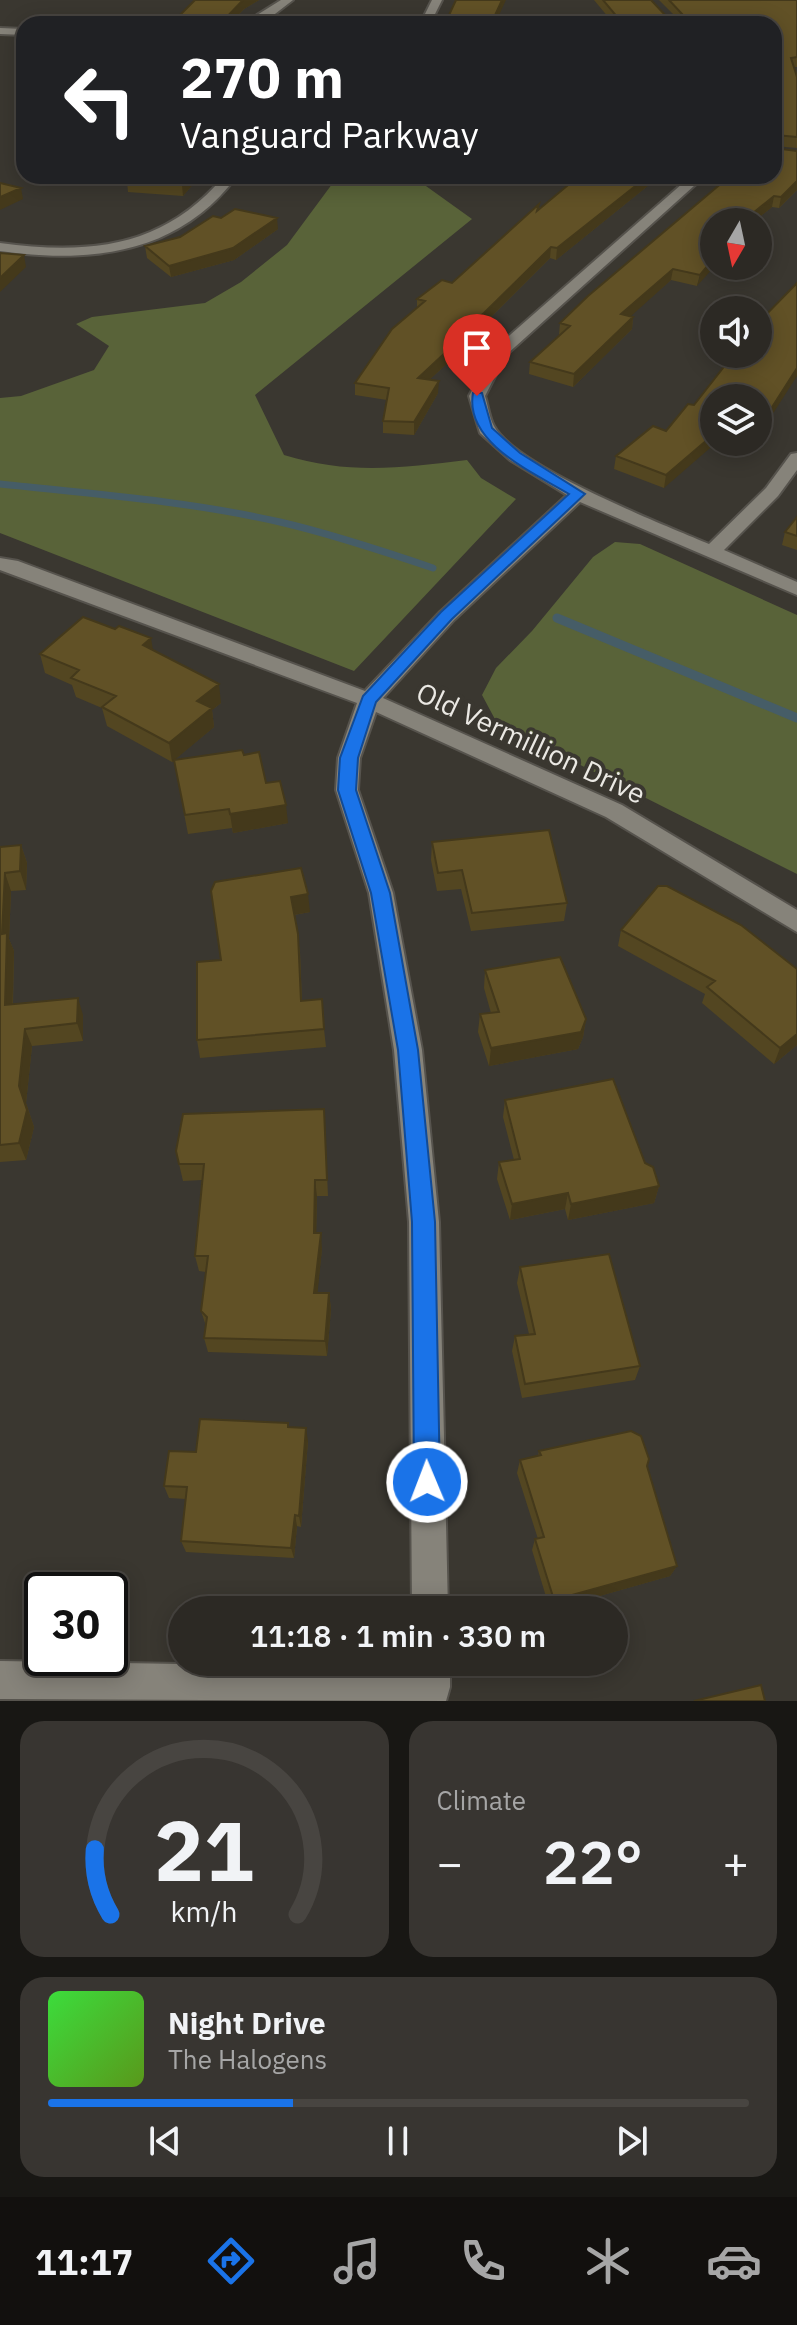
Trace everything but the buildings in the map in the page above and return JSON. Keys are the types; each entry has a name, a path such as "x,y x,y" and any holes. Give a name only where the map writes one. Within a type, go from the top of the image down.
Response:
{"street":[{"path":"263,16 288,0"},
{"path":"0,247 33,252 78,252 148,237 200,211 224,184"},
{"path":"690,184 499,353 477,396 486,429 516,456 578,494 797,589"},
{"path":"712,551 772,492 797,458"},
{"path":"430,1596 424,1222 408,1050 381,893 347,790 349,758 369,700 447,616 578,494"},
{"name":"Old Vermillion Drive","path":"0,564 11,565 369,700 614,811 797,922"},
{"path":"0,1680 432,1688"}],"green space":[{"path":"332,184 423,184 472,219 255,395 284,455 330,465 375,468 467,460 481,478 516,499 354,671 0,533 0,398 21,396 94,370 109,346 76,324 92,317 205,303 241,282 287,245"},
{"path":"615,542 640,544 797,615 797,874 497,723 482,695 496,668 532,631 593,557"}],"waterway":[{"path":"0,484 141,499 245,515 319,532 433,568"},
{"path":"557,618 797,718"}],"route":[{"path":"427,1482 424,1222 408,1050 381,893 347,790 349,758 369,700 447,616 578,494 516,456 486,429 477,396"}]}
